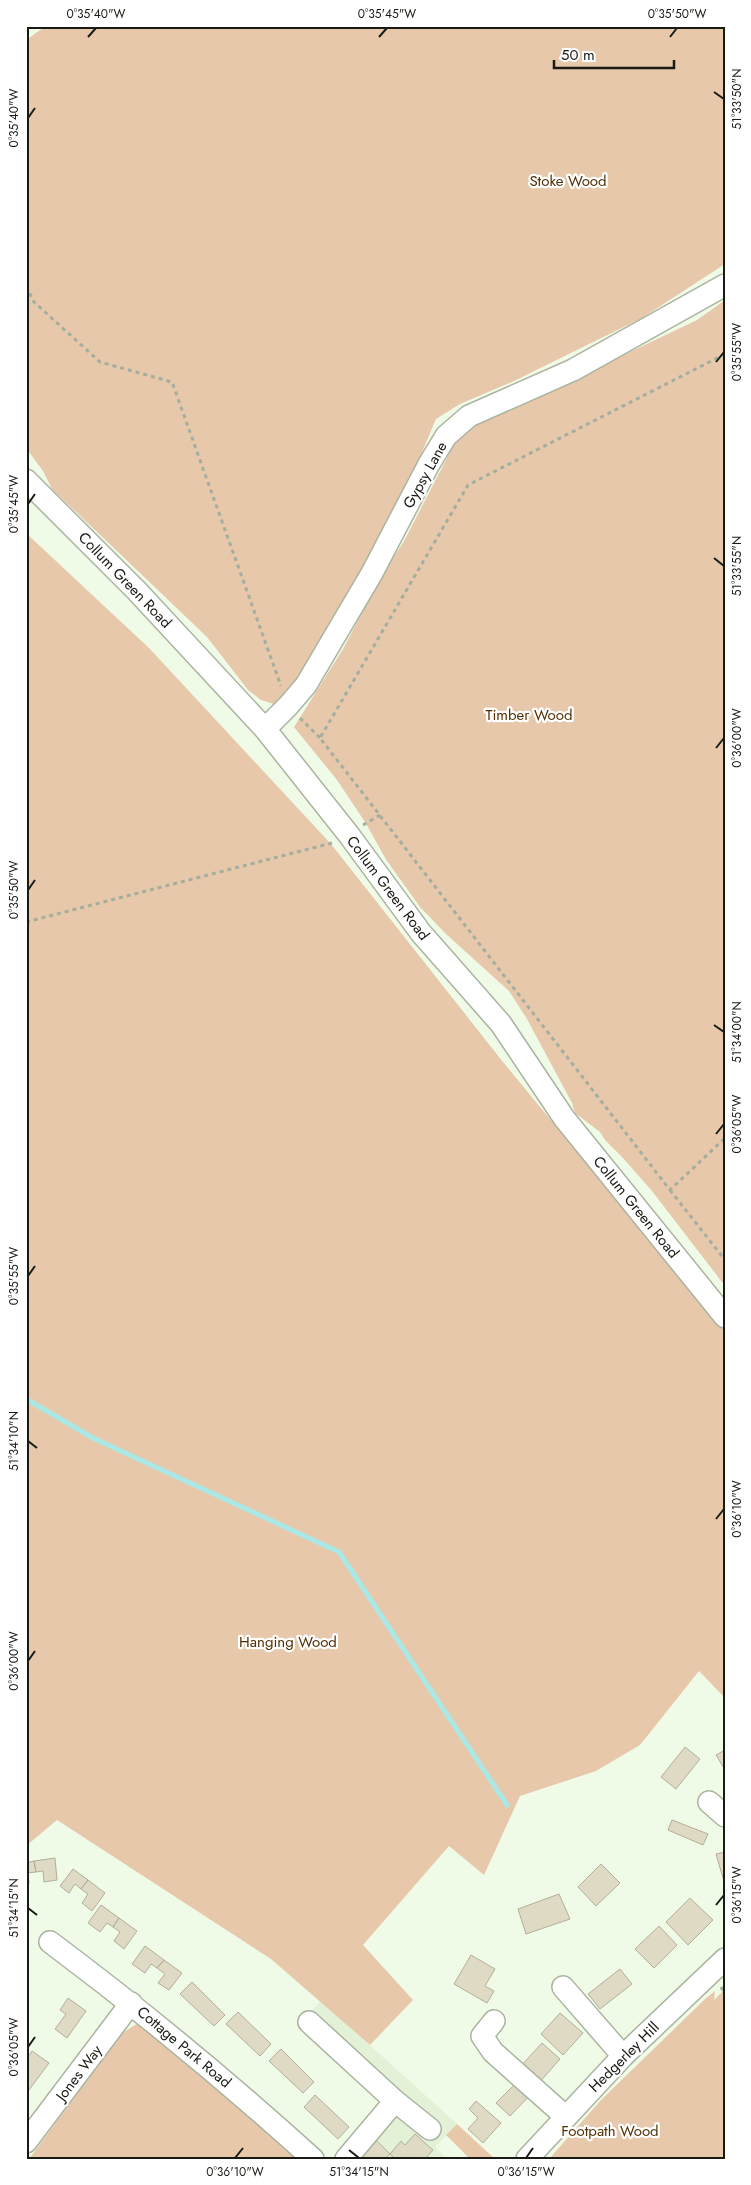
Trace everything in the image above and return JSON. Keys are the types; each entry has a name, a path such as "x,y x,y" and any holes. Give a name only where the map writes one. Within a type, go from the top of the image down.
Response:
{"street":[{"name":"Gypsy Lane","path":"265,729 306,685 372,573 429,464 446,436 469,416 573,370 725,285"},
{"name":"Collum Green Road","path":"26,480 136,590 265,729 349,835 421,933 501,1024 574,1131 725,1317"},
{"path":"709,1802 725,1816"},
{"name":"Cottage Park Road","path":"50,1942 131,2003 248,2100 313,2159"},
{"name":"Hedgerley Hill","path":"527,2159 623,2056 725,1959"},
{"path":"563,1987 623,2056"},
{"name":"Jones Way","path":"26,2142 131,2003"},
{"path":"494,2021 482,2036 493,2052 566,2117"},
{"path":"309,2022 395,2101 430,2129"},
{"path":"346,2159 395,2101"}],"path":[{"path":"26,286 34,302 100,362 172,382 288,706 320,738 725,1260"},
{"path":"320,738 468,485 725,354"},
{"path":"26,922 338,842 349,835"},
{"path":"670,1190 725,1138"}],"shaded area":[{"path":"321,2001 457,2124 435,2147 447,2159 339,2159 380,2110 379,2095 299,2024"}],"green space":[{"name":"Stoke Wood","path":"46,26 725,26 725,264 642,318 512,382 460,404 436,419 414,471 403,489 392,521 291,689 277,700 277,705 261,700 248,690 207,637 52,489 43,471 26,448 26,40"},
{"name":"Timber Wood","path":"725,300 725,1286 652,1191 605,1140 600,1132 575,1113 572,1103 527,1019 509,991 446,934 420,907 387,861 365,822 337,780 294,727 343,649 385,569 403,543 459,435 697,320"},
{"name":"Hanging Wood","path":"26,533 149,648 331,844 503,1062 725,1332 725,1698 699,1671 640,1745 596,1771 520,1796 484,1875 449,1846 363,1945 413,2000 370,2045 271,1959 57,1820 26,1846"},
{"name":"Footpath Wood","path":"725,1989 725,2159 549,2159 601,2100 705,1999 715,1991 714,2000"},
{"path":"143,2020 302,2159 29,2159 122,2033"},
{"path":"457,2124 495,2159 470,2159 446,2135"}],"building":[{"path":"685,1747 700,1759 676,1789 661,1777"},
{"path":"725,1750 725,1770 716,1755"},
{"path":"672,1820 708,1834 703,1845 668,1830"},
{"path":"725,1852 725,1885 716,1854"},
{"path":"55,1858 57,1880 44,1882 43,1871 36,1872 34,1861"},
{"path":"34,1861 36,1872 28,1873 29,1884 26,1884 26,1863"},
{"path":"601,1864 620,1883 596,1906 578,1887"},
{"path":"73,1869 88,1880 81,1889 75,1884 69,1893 60,1886"},
{"path":"88,1880 105,1893 92,1911 82,1903 88,1894 81,1889"},
{"path":"559,1894 570,1919 526,1934 518,1909"},
{"path":"690,1898 713,1920 688,1945 666,1922"},
{"path":"101,1905 119,1918 113,1927 107,1923 100,1932 88,1923"},
{"path":"119,1918 137,1931 124,1949 114,1941 120,1932 113,1927"},
{"path":"659,1926 677,1945 654,1968 635,1949"},
{"path":"145,1946 164,1960 157,1968 151,1964 145,1973 132,1964"},
{"path":"471,1955 495,1969 485,1986 494,1991 487,2003 454,1984"},
{"path":"164,1960 182,1973 169,1990 158,1983 165,1974 157,1968"},
{"path":"620,1969 632,1984 600,2009 588,1994"},
{"path":"192,1982 225,2015 214,2026 180,1994"},
{"path":"68,1998 86,2011 67,2038 55,2029 66,2014 60,2010"},
{"path":"238,2012 271,2044 260,2056 226,2024"},
{"path":"560,2013 583,2033 563,2055 541,2034"},
{"path":"542,2043 560,2059 538,2084 520,2067"},
{"path":"281,2049 314,2082 303,2093 269,2061"},
{"path":"32,2051 49,2063 26,2094 26,2060"},
{"path":"518,2081 532,2093 510,2116 496,2103"},
{"path":"315,2095 349,2127 338,2139 304,2107"},
{"path":"476,2101 501,2123 483,2143 468,2129 478,2118 469,2109"},
{"path":"415,2134 433,2150 425,2159 395,2159 390,2154 401,2141 405,2145"},
{"path":"373,2137 390,2154 385,2159 360,2159"}],"waterway":[{"path":"26,1399 93,1438 339,1552 507,1805"}]}
